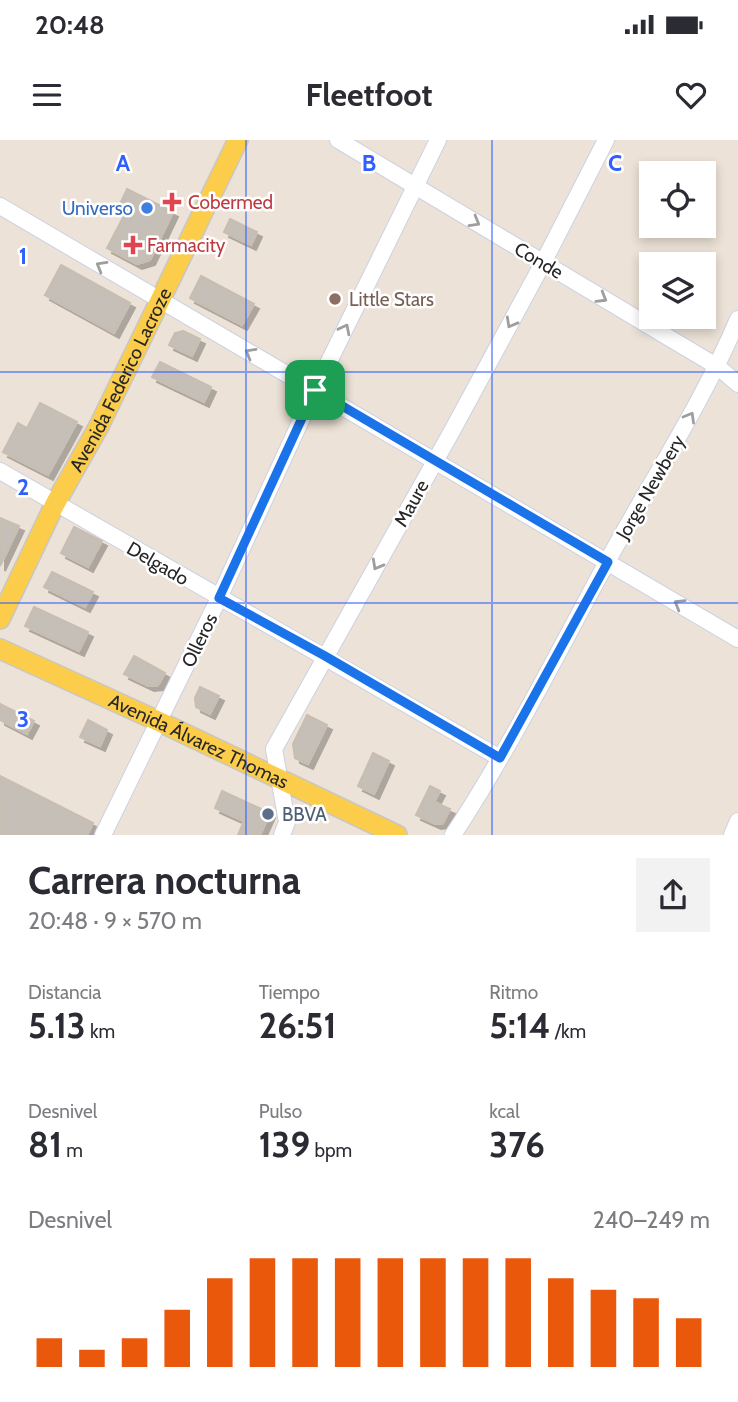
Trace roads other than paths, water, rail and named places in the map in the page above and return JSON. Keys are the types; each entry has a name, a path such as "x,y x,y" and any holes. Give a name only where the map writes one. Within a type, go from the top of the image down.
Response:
{"main road":[{"name":"Avenida Federico Lacroze","path":"0,619 55,504 99,426 238,140"},
{"name":"Avenida Álvarez Thomas","path":"0,649 397,835"}],"street":[{"name":"Conde","path":"338,140 718,367 738,384"},
{"name":"Olleros","path":"103,835 160,722 315,390 438,140"},
{"name":"Maure","path":"282,835 287,822 274,749 543,263 606,140"},
{"path":"0,206 738,639"},
{"name":"Jorge Newbery","path":"453,835 500,758 718,367 738,319"},
{"name":"Delgado","path":"0,471 500,758"},
{"path":"732,835 738,821"}],"place":[{"name":"Cobermed","path":"172,202"},
{"name":"Universo","path":"147,208"},
{"name":"Farmacity","path":"133,245"},
{"name":"Little Stars","path":"335,299"},
{"name":"BBVA","path":"268,814"}]}
